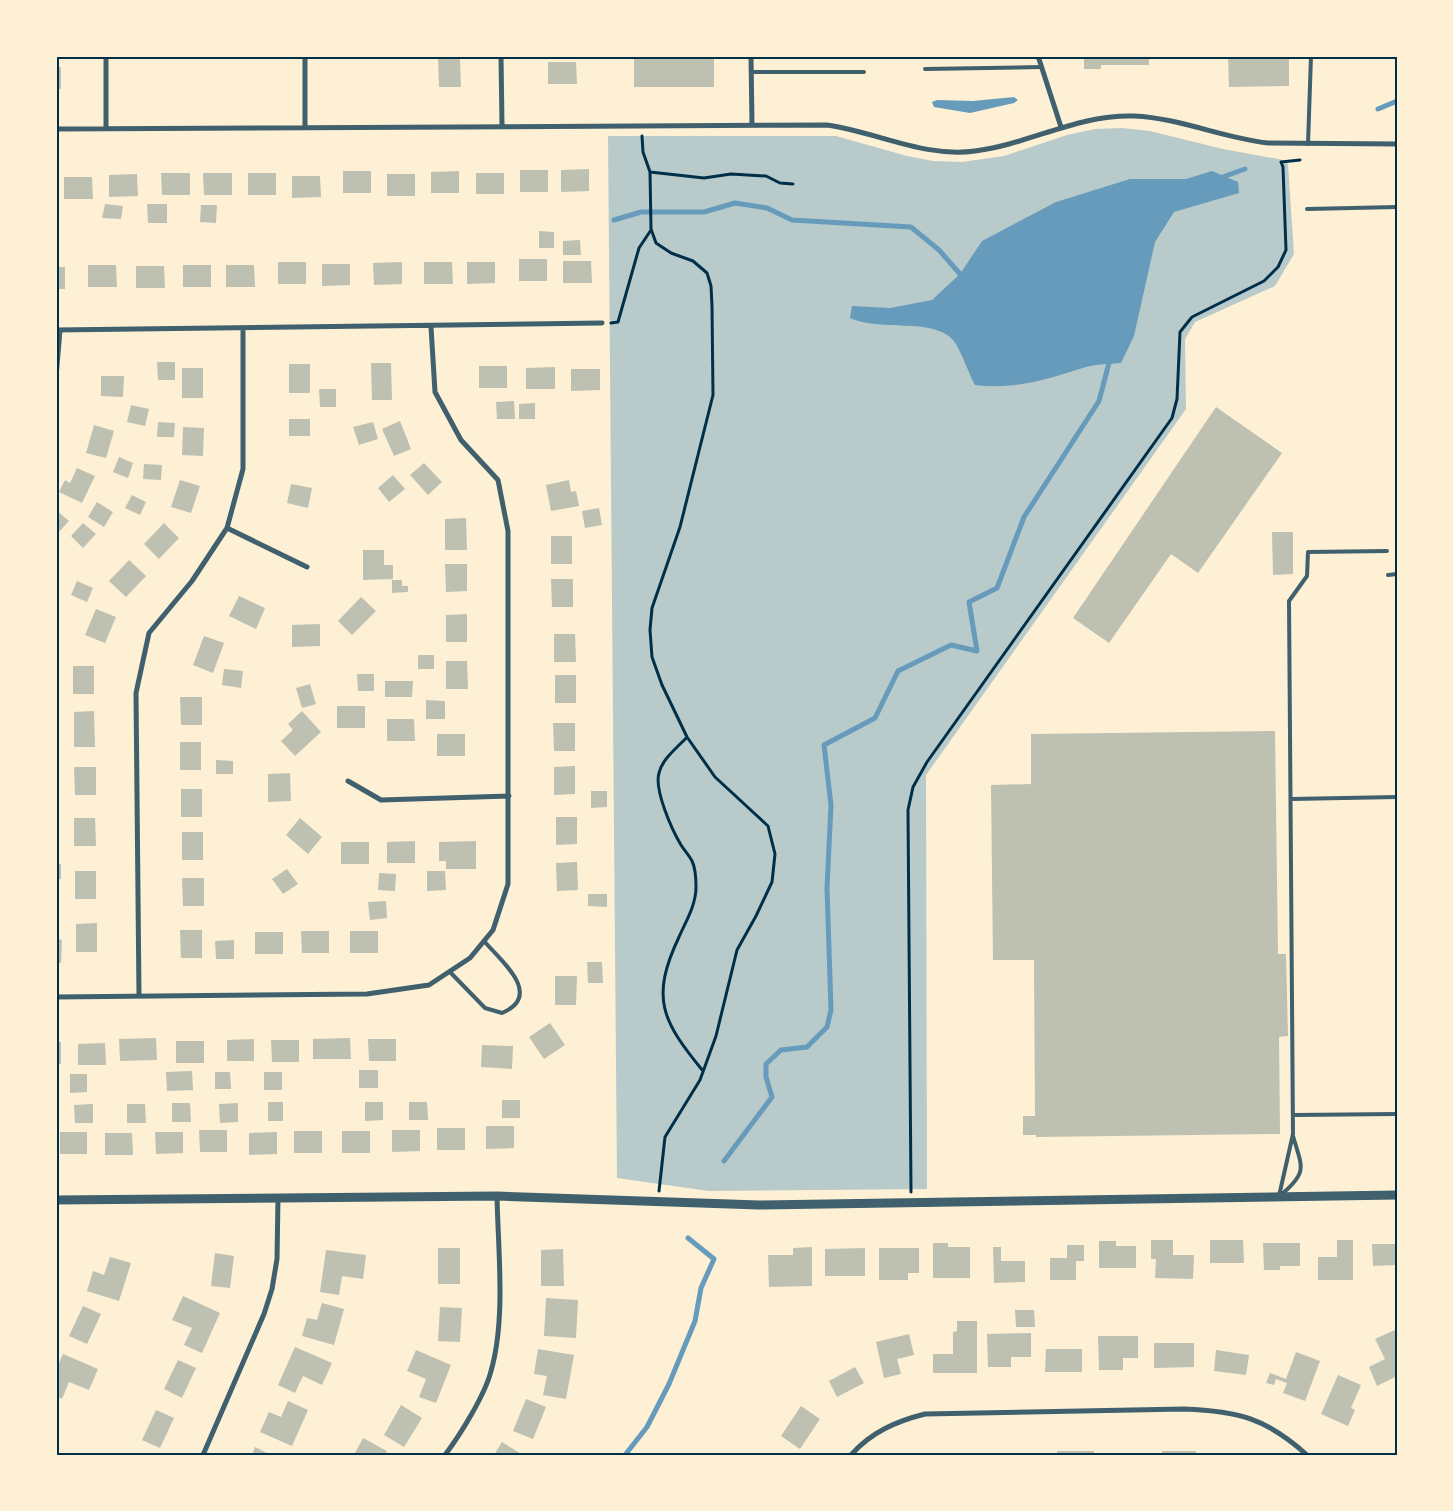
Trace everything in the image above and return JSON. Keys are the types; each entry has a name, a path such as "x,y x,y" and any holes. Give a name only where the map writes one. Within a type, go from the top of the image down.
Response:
{"street":[{"path":"106,56 106,128"},
{"path":"304,56 305,127"},
{"path":"501,56 502,125"},
{"path":"751,56 752,124"},
{"path":"1038,56 1061,127"},
{"path":"56,129 502,125 827,125 855,130 921,149 955,152 993,148 1088,120 1133,116 1176,122 1248,141 1308,144 1397,144"},
{"path":"56,378 58,330 602,324"},
{"path":"56,997 367,994 429,985 470,958 493,930 508,884 508,531 498,480 461,440 436,392 431,327"},
{"path":"139,996 136,693 150,633 192,581 228,528 243,469 243,328"},
{"path":"228,528 307,567"},
{"path":"348,781 381,800 509,796"},
{"path":"445,1455 459,1434 491,1372 499,1330 497,1196"},
{"path":"56,1204 56,1200 497,1196 758,1205 1279,1196 1397,1196"},
{"path":"203,1455 264,1314 272,1289 277,1259 278,1198"},
{"path":"851,1455 860,1445 897,1421 925,1414 1184,1408 1223,1410 1257,1421 1285,1435 1308,1455"}],"lane":[{"path":"1308,144 1311,56"},
{"path":"925,69 1041,67"},
{"path":"751,72 864,72"},
{"path":"1307,209 1397,207"},
{"path":"1279,1196 1293,1134 1289,601 1307,576 1308,552 1387,551"},
{"path":"1388,574 1397,574"},
{"path":"1291,799 1397,797"},
{"path":"450,972 485,1008 502,1012 516,1005 521,989 517,980 484,942"},
{"path":"1293,1115 1397,1114"},
{"path":"1279,1196 1299,1180 1302,1165 1293,1134"}],"path":[{"path":"641,126 643,152 650,172 652,229 656,244 671,253 693,261 707,273 711,292 713,395 680,527 652,608 650,630 652,657 662,685 687,737 715,777 768,826 775,854 772,882 737,950 716,1036 700,1080 665,1137 660,1171 659,1202"},
{"path":"911,1203 908,810 913,787 927,762 1172,418 1178,399 1180,332 1192,316 1264,281 1278,267 1286,250 1284,174 1281,162 1300,160"},
{"path":"650,172 704,178 731,174 766,176 780,183 793,184"},
{"path":"602,324 618,322 639,248 652,229"},
{"path":"687,737 664,762 658,774 662,800 680,844 693,862 696,887 692,908 668,959 662,989 668,1022 684,1047 703,1071"}],"shaded area":[{"path":"1122,128 1150,131 1223,149 1283,160 1288,164 1294,254 1275,286 1195,322 1185,339 1186,409 926,775 927,1189 709,1191 617,1178 608,136 836,136 907,156 933,161 962,162 1004,156 1067,135 1095,129"}],"water":[{"path":"1014,97 1018,100 1014,103 970,113 934,107 932,102 937,100 973,101"},
{"path":"1212,171 1238,182 1239,193 1174,212 1155,242 1134,336 1121,363 1090,366 1018,385 975,385 956,344 944,333 933,329 876,324 850,318 852,306 890,308 932,300 960,274 982,241 1056,202 1130,179 1186,179"}],"building":[{"path":"634,56 714,56 714,87 634,87"},
{"path":"1084,56 1149,56 1149,65 1101,65 1101,69 1084,69"},
{"path":"1228,56 1289,56 1289,86 1229,87"},
{"path":"438,59 460,59 461,87 439,87"},
{"path":"548,62 576,62 577,84 548,84"},
{"path":"56,67 61,67 61,89 56,89"},
{"path":"589,169 589,191 561,192 561,170"},
{"path":"520,170 548,170 548,192 520,192"},
{"path":"343,171 371,171 371,193 343,193"},
{"path":"459,171 459,193 431,193 431,172"},
{"path":"161,173 190,173 190,195 162,195"},
{"path":"203,173 232,173 232,195 204,195"},
{"path":"248,173 276,173 276,195 248,195"},
{"path":"476,173 504,173 504,194 476,194"},
{"path":"137,174 138,196 109,197 109,175"},
{"path":"387,174 415,174 415,196 387,196"},
{"path":"292,176 320,176 321,197 292,198"},
{"path":"64,177 92,177 93,199 64,199"},
{"path":"105,204 123,206 121,219 102,218"},
{"path":"147,204 167,204 167,223 148,223"},
{"path":"201,205 217,205 216,223 200,222"},
{"path":"539,231 554,232 554,248 539,248"},
{"path":"580,240 581,255 563,255 563,241"},
{"path":"519,259 547,259 547,281 519,281"},
{"path":"563,261 591,261 592,283 563,283"},
{"path":"278,262 306,262 306,284 278,284"},
{"path":"402,262 402,284 374,285 373,263"},
{"path":"424,262 452,262 453,284 424,284"},
{"path":"467,262 495,262 495,283 467,284"},
{"path":"322,264 350,264 350,285 322,286"},
{"path":"88,265 116,265 117,287 88,287"},
{"path":"183,265 211,265 211,287 183,287"},
{"path":"226,265 254,265 255,287 226,287"},
{"path":"136,266 164,266 165,288 136,288"},
{"path":"56,267 65,267 65,289 56,289"},
{"path":"157,362 175,362 175,380 158,380"},
{"path":"371,363 391,363 392,400 372,400"},
{"path":"289,364 310,364 310,393 289,393"},
{"path":"479,366 507,366 507,388 479,388"},
{"path":"555,367 555,389 526,389 526,368"},
{"path":"182,368 203,368 203,398 182,398"},
{"path":"571,369 600,369 600,390 571,391"},
{"path":"101,376 124,376 123,397 101,396"},
{"path":"319,389 336,389 336,407 320,407"},
{"path":"514,401 515,419 497,419 496,402"},
{"path":"535,403 535,419 519,419 519,404"},
{"path":"131,405 149,409 145,426 127,422"},
{"path":"1216,407 1282,453 1198,573 1171,554 1109,643 1073,618"},
{"path":"289,419 310,419 310,436 289,436"},
{"path":"400,421 411,449 394,456 382,429"},
{"path":"158,422 175,423 174,437 157,437"},
{"path":"373,422 378,439 359,445 353,427"},
{"path":"94,425 114,431 106,458 86,453"},
{"path":"183,427 204,428 203,456 182,455"},
{"path":"119,457 133,463 128,478 113,472"},
{"path":"424,463 442,482 428,495 410,475"},
{"path":"144,464 162,465 161,480 143,479"},
{"path":"77,468 95,476 82,503 59,492 65,480 70,483"},
{"path":"393,475 405,489 389,502 378,488"},
{"path":"180,480 200,486 191,513 171,507"},
{"path":"569,480 571,492 576,491 579,506 551,511 546,485"},
{"path":"291,484 312,488 308,508 287,503"},
{"path":"132,495 146,502 140,515 125,508"},
{"path":"97,502 113,512 104,527 88,517"},
{"path":"599,508 602,525 585,528 582,511"},
{"path":"56,510 69,521 56,535"},
{"path":"466,518 467,550 445,550 445,519"},
{"path":"83,523 96,534 83,548 71,536"},
{"path":"164,523 179,538 159,559 144,544"},
{"path":"1272,532 1293,532 1293,574 1273,575"},
{"path":"551,536 572,536 572,564 551,564"},
{"path":"363,550 384,550 384,565 393,565 393,579 363,580"},
{"path":"129,560 146,576 126,597 109,581"},
{"path":"445,564 467,564 467,591 446,592"},
{"path":"551,579 573,579 573,607 552,607"},
{"path":"392,580 402,580 402,586 408,586 408,592 392,593"},
{"path":"77,581 93,588 87,602 71,595"},
{"path":"239,596 265,608 256,629 229,616"},
{"path":"361,597 376,611 352,635 338,621"},
{"path":"96,609 116,617 105,643 85,635"},
{"path":"467,614 467,642 446,642 446,615"},
{"path":"320,624 320,646 292,647 292,625"},
{"path":"554,634 575,634 576,662 554,662"},
{"path":"204,636 224,643 213,673 193,665"},
{"path":"418,655 434,655 434,669 418,669"},
{"path":"446,661 467,661 468,689 446,689"},
{"path":"73,666 94,666 94,694 73,694"},
{"path":"224,669 243,671 241,688 222,685"},
{"path":"357,674 374,674 374,691 358,691"},
{"path":"555,675 576,675 576,703 555,703"},
{"path":"385,681 413,681 412,697 385,697"},
{"path":"310,684 316,704 302,708 296,688"},
{"path":"180,697 202,697 202,725 181,725"},
{"path":"426,700 445,701 445,719 426,719"},
{"path":"337,706 365,706 365,728 337,728"},
{"path":"94,711 95,747 74,747 74,712"},
{"path":"302,711 321,732 295,756 281,741 293,730 288,724"},
{"path":"387,719 414,719 415,741 387,741"},
{"path":"553,723 575,723 575,751 554,751"},
{"path":"1275,731 1278,954 1286,954 1288,1036 1279,1037 1280,1134 1036,1137 1036,1135 1023,1135 1023,1116 1035,1116 1034,960 993,960 991,785 1031,784 1031,734"},
{"path":"437,734 465,734 465,756 437,756"},
{"path":"180,742 201,742 201,770 180,770"},
{"path":"216,760 233,761 233,774 216,774"},
{"path":"575,766 575,794 554,795 554,767"},
{"path":"74,767 96,767 96,795 75,795"},
{"path":"290,773 291,801 268,802 268,774"},
{"path":"181,789 202,789 202,817 181,817"},
{"path":"591,791 607,791 607,807 591,808"},
{"path":"556,817 577,817 577,844 556,845"},
{"path":"74,818 95,818 96,846 74,846"},
{"path":"300,818 322,837 308,854 286,835"},
{"path":"182,832 203,832 203,860 182,860"},
{"path":"415,841 415,863 387,863 387,842"},
{"path":"476,841 476,869 446,869 446,861 439,861 439,842"},
{"path":"341,842 369,842 369,864 341,864"},
{"path":"577,862 578,890 557,891 556,863"},
{"path":"56,864 61,864 61,879 56,879"},
{"path":"287,869 298,884 283,894 272,879"},
{"path":"75,871 96,871 96,899 75,899"},
{"path":"427,871 445,871 446,890 427,891"},
{"path":"379,873 396,874 395,891 378,890"},
{"path":"182,878 204,878 204,906 183,906"},
{"path":"588,894 607,894 607,907 588,906"},
{"path":"386,901 387,918 370,920 368,902"},
{"path":"97,923 97,952 76,952 76,924"},
{"path":"180,930 202,930 202,958 181,958"},
{"path":"301,931 329,931 329,953 302,953"},
{"path":"350,931 378,931 378,953 350,953"},
{"path":"255,932 283,932 283,954 255,954"},
{"path":"56,939 62,940 61,963 56,962"},
{"path":"234,940 234,959 216,959 215,941"},
{"path":"587,962 602,962 603,983 588,983"},
{"path":"555,976 577,976 576,1005 555,1005"},
{"path":"550,1023 565,1045 544,1059 529,1037"},
{"path":"156,1038 157,1060 120,1061 119,1039"},
{"path":"350,1038 351,1059 313,1059 313,1039"},
{"path":"254,1039 254,1061 227,1061 227,1040"},
{"path":"368,1039 396,1039 396,1061 369,1061"},
{"path":"271,1040 299,1040 299,1062 272,1062"},
{"path":"176,1041 204,1041 204,1063 176,1063"},
{"path":"56,1042 61,1042 61,1064 56,1064"},
{"path":"105,1043 106,1065 78,1065 78,1044"},
{"path":"482,1045 513,1046 512,1069 481,1067"},
{"path":"359,1070 378,1070 378,1088 359,1088"},
{"path":"192,1071 193,1090 167,1091 166,1072"},
{"path":"215,1072 230,1072 231,1089 215,1089"},
{"path":"264,1072 282,1072 282,1090 264,1090"},
{"path":"70,1074 87,1074 87,1092 70,1093"},
{"path":"502,1100 520,1100 520,1118 502,1118"},
{"path":"268,1102 283,1102 283,1121 268,1121"},
{"path":"365,1102 383,1102 383,1120 365,1121"},
{"path":"409,1102 427,1102 428,1120 409,1120"},
{"path":"172,1103 190,1103 191,1122 172,1122"},
{"path":"238,1103 238,1122 220,1123 219,1104"},
{"path":"93,1104 93,1123 75,1123 74,1105"},
{"path":"127,1104 145,1104 146,1123 127,1123"},
{"path":"486,1126 514,1126 514,1148 486,1149"},
{"path":"437,1128 465,1128 465,1150 437,1150"},
{"path":"199,1130 227,1130 227,1152 200,1152"},
{"path":"392,1130 420,1130 420,1151 392,1152"},
{"path":"294,1131 322,1131 322,1153 294,1153"},
{"path":"342,1131 370,1131 370,1153 342,1153"},
{"path":"60,1132 87,1132 87,1154 60,1154"},
{"path":"155,1132 183,1132 183,1153 156,1154"},
{"path":"277,1132 277,1154 249,1155 249,1133"},
{"path":"105,1133 132,1133 133,1155 105,1155"},
{"path":"1151,1240 1173,1240 1173,1255 1194,1255 1193,1279 1155,1278 1156,1259 1151,1259"},
{"path":"1210,1240 1243,1240 1244,1263 1210,1263"},
{"path":"1337,1240 1353,1240 1353,1280 1318,1280 1318,1257 1337,1257"},
{"path":"1099,1241 1116,1241 1116,1246 1136,1246 1136,1268 1099,1268"},
{"path":"933,1243 948,1243 948,1247 970,1247 970,1278 933,1278"},
{"path":"1263,1243 1300,1243 1300,1266 1280,1266 1280,1270 1264,1270"},
{"path":"1372,1244 1397,1244 1397,1265 1373,1266"},
{"path":"1067,1245 1084,1245 1084,1261 1076,1261 1076,1280 1050,1280 1050,1258 1067,1258"},
{"path":"812,1247 812,1286 769,1287 768,1255 793,1255 793,1248"},
{"path":"993,1247 1001,1247 1001,1261 1025,1261 1025,1282 994,1283"},
{"path":"438,1248 460,1248 460,1284 438,1284"},
{"path":"865,1248 865,1276 825,1276 825,1249"},
{"path":"879,1248 919,1248 919,1273 908,1273 908,1280 879,1280"},
{"path":"563,1249 564,1286 541,1286 541,1250"},
{"path":"326,1250 366,1255 363,1279 342,1276 339,1295 320,1292"},
{"path":"215,1253 234,1256 230,1288 211,1286"},
{"path":"110,1257 131,1263 119,1301 87,1291 93,1271 104,1275"},
{"path":"183,1296 220,1313 202,1353 184,1345 192,1328 172,1320"},
{"path":"546,1298 578,1300 576,1338 544,1336"},
{"path":"322,1303 344,1309 334,1345 302,1336 307,1318 317,1320"},
{"path":"83,1306 101,1314 87,1344 69,1336"},
{"path":"440,1307 462,1308 460,1342 438,1341"},
{"path":"1015,1310 1034,1310 1035,1327 1016,1327"},
{"path":"957,1321 977,1321 977,1373 933,1373 933,1354 953,1354 953,1332 957,1331"},
{"path":"1397,1329 1397,1376 1377,1386 1369,1367 1385,1359 1375,1339"},
{"path":"1031,1333 1031,1357 1011,1357 1011,1367 988,1367 987,1334"},
{"path":"909,1334 914,1355 897,1359 901,1374 884,1378 876,1342"},
{"path":"1098,1336 1138,1336 1138,1358 1123,1358 1123,1370 1099,1370"},
{"path":"1154,1343 1194,1343 1194,1367 1154,1368"},
{"path":"295,1347 332,1363 322,1385 303,1376 295,1393 278,1385"},
{"path":"538,1349 574,1355 566,1399 543,1395 547,1376 534,1374"},
{"path":"1046,1349 1082,1349 1082,1372 1045,1372"},
{"path":"416,1350 451,1365 436,1403 419,1397 426,1379 407,1371"},
{"path":"1216,1350 1249,1355 1246,1375 1214,1371"},
{"path":"1296,1352 1320,1361 1305,1401 1283,1393 1287,1383 1276,1379 1274,1385 1266,1383 1270,1373 1286,1379"},
{"path":"63,1354 98,1369 89,1390 69,1382 62,1399 56,1396 56,1370"},
{"path":"178,1360 196,1368 182,1398 164,1389"},
{"path":"855,1367 864,1383 837,1397 829,1381"},
{"path":"1338,1375 1361,1385 1351,1408 1355,1410 1348,1426 1321,1414"},
{"path":"526,1399 546,1407 533,1439 513,1431"},
{"path":"288,1401 308,1410 292,1446 260,1432 269,1412 281,1417"},
{"path":"401,1405 422,1418 404,1447 384,1435"},
{"path":"801,1406 820,1419 800,1449 781,1436"},
{"path":"156,1410 174,1418 160,1448 142,1440"},
{"path":"363,1438 387,1451 385,1455 354,1455"},
{"path":"502,1442 523,1455 494,1455"},
{"path":"255,1447 271,1455 252,1455"},
{"path":"1057,1451 1094,1451 1094,1455 1057,1455"},
{"path":"1162,1451 1196,1451 1196,1455 1162,1455"},
{"path":"953,1453 988,1453 988,1455 953,1455"}],"waterway":[{"path":"1378,109 1397,101"},
{"path":"1220,178 1245,169"},
{"path":"614,220 641,212 704,212 735,203 767,208 792,220 911,227 939,250 960,274"},
{"path":"724,1161 772,1097 766,1077 766,1064 781,1050 807,1047 827,1027 831,1010 827,888 831,805 824,745 875,718 898,671 951,645 977,651 969,602 997,588 1024,517 1099,401 1110,359"},
{"path":"625,1455 647,1427 669,1384 695,1321 701,1288 714,1259 688,1238"}]}
